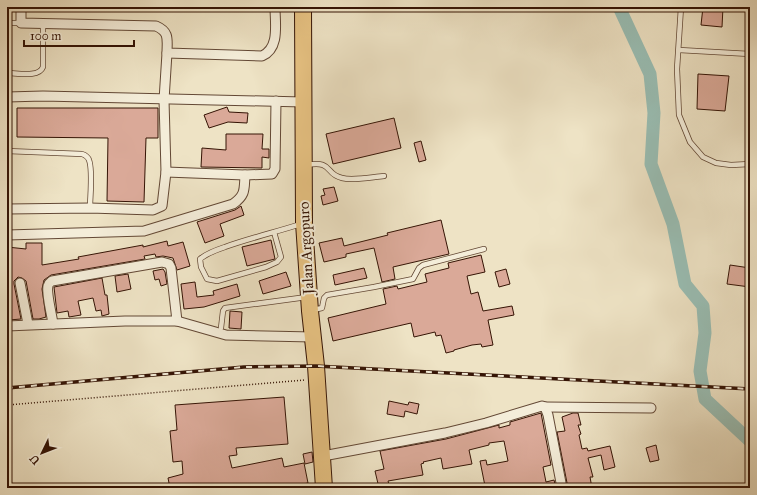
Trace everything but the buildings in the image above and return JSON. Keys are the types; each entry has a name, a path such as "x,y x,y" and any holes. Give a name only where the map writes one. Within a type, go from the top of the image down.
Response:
{"highway":[{"name":"Jalan Argopuro","path":"303,7 304,223 309,304 323,456 324,488"}],"street":[{"path":"7,208 158,209 162,206 163,202 166,172 164,100 167,53 166,34 162,29 156,26 22,23 21,7"},
{"path":"167,53 262,56 268,53 275,42 275,7"},
{"path":"7,97 43,96 164,100 303,102"},
{"path":"166,172 268,175 274,172 276,101"},
{"path":"7,235 144,231 233,204 239,200 244,193 244,175"},
{"path":"53,324 48,293 48,286 52,281 162,262 169,264 171,268 177,321"},
{"path":"20,283 28,324"},
{"path":"7,326 125,321 177,321 226,335 313,337"},
{"path":"323,456 445,433 542,406 651,408"},
{"path":"545,407 548,415 562,488"}],"lane":[{"path":"681,7 677,68 679,115 690,142 703,157 716,163 731,165 750,164"},
{"path":"7,23 22,23"},
{"path":"7,73 32,74 42,70 43,23"},
{"path":"679,50 750,54"},
{"path":"7,151 82,154 86,156 89,160 91,168 90,208"},
{"path":"304,166 322,164 335,175 345,179 384,176"},
{"path":"274,232 281,257 277,262 266,267 217,281 208,278 200,267 200,259 205,254 237,243 304,223"},
{"path":"221,328 223,311 225,308 309,304 322,308 324,298 327,295 413,279 419,268 423,266 484,249"}],"path":[{"path":"7,405 316,379"}],"waterway":[{"path":"619,7 650,74 654,113 651,164 673,224 685,284 703,306 705,333 700,371 705,399 750,441"}],"railway":[{"path":"7,388 244,367 316,366 750,389"}]}
